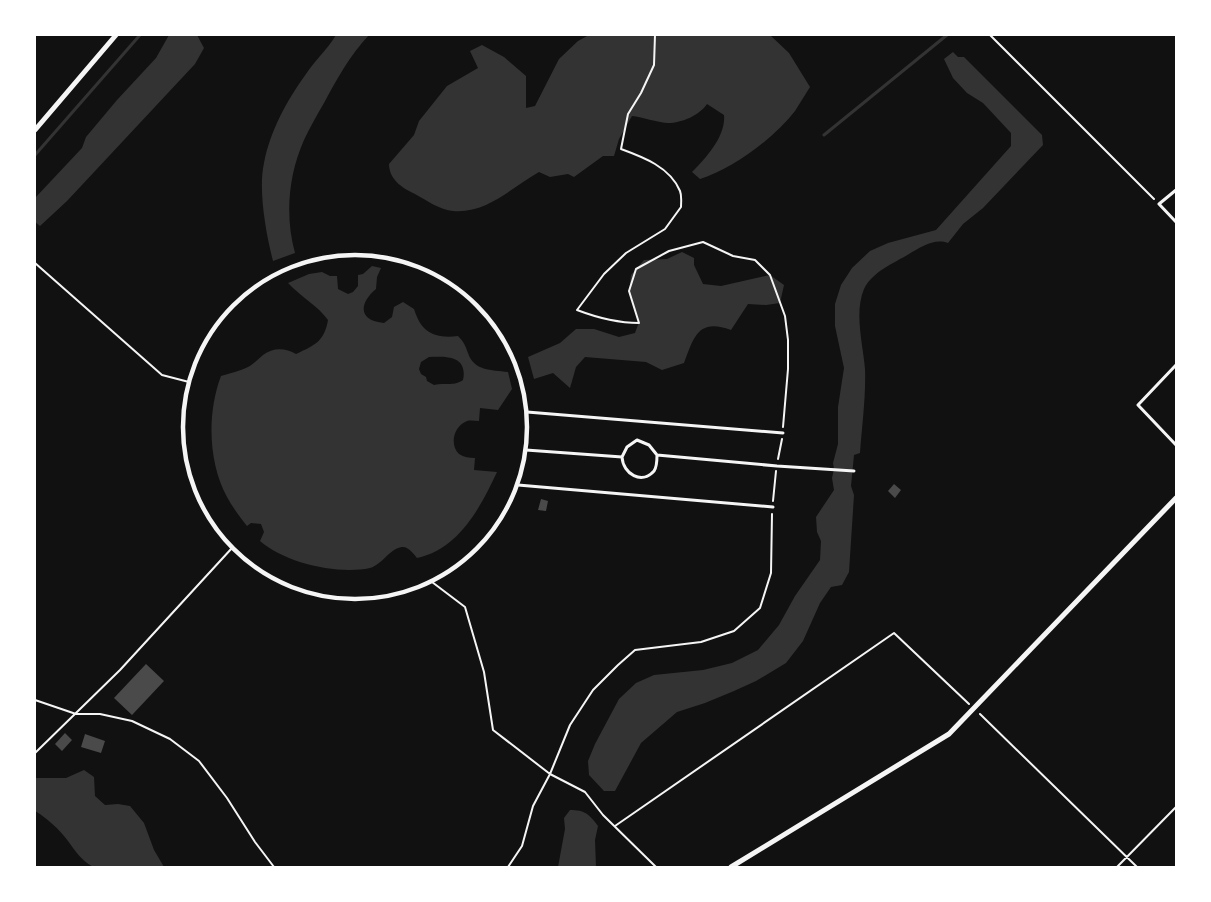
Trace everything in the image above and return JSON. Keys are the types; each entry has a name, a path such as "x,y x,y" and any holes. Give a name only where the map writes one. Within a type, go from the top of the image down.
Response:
{"street":[{"path":"35,130 116,35"},
{"path":"344,255 371,255 397,259 423,268 446,280 468,296 487,314 506,344 523,385 527,412 526,450 518,485 507,509 475,551 454,568 432,582 410,591 362,600 330,598 292,588 250,564 217,531 205,512 188,471 184,449 183,426 189,382 198,357 211,333 227,312 268,278 292,266 318,258 344,255"},
{"path":"731,867 949,734 1176,498"}],"lane":[{"path":"1176,190 1159,204 1176,222"},
{"path":"1176,365 1138,405 1176,445"},
{"path":"527,412 783,433"},
{"path":"658,456 653,473 645,476 639,477 626,470 622,464 622,457 626,447 637,440 649,445 658,456 854,471"},
{"path":"526,450 622,457"},
{"path":"518,485 772,507"}],"path":[{"path":"621,148 628,114 641,93 654,65 655,35"},
{"path":"990,35 1159,204"},
{"path":"35,263 162,375 189,382"},
{"path":"35,753 120,670 232,548"},
{"path":"432,582 465,607 484,672 493,730 550,774 585,792 603,815 656,867"},
{"path":"616,826 894,633 1138,867"},
{"path":"35,700 76,714 100,714 132,722 170,739 200,761 274,867"},
{"path":"1117,867 1176,807"}],"shaded area":[{"path":"169,35 197,35 204,48 195,64 67,201 40,226 35,222 35,198 82,148 86,137 156,58"},
{"path":"336,35 369,35 344,68 304,140 291,182 289,211 295,253 273,261 265,225 262,199 262,174 270,139 292,94"},
{"path":"589,35 770,35 789,53 810,87 795,111 776,132 739,160 700,179 692,172 714,146 724,123 724,115 707,104 695,115 673,123 632,116 619,139 614,156 603,156 574,177 568,174 550,177 539,172 488,204 465,211 443,209 405,189 394,179 389,164 414,135 419,121 447,86 478,68 470,51 482,45 504,57 526,76 526,108 535,106 559,59 578,41"},
{"path":"953,52 958,57 964,57 1042,135 1043,145 983,208 963,224 948,243 933,242 918,249 878,273 864,289 859,318 865,369 864,400 860,453 854,455 851,486 854,495 849,572 842,585 831,587 820,603 803,641 786,663 756,681 734,691 677,712 641,743 615,791 604,791 589,775 588,761 619,699 636,683 654,675 703,670 732,663 758,650 779,625 795,596 820,560 821,541 817,532 816,517 834,490 832,478 833,463 838,444 838,407 844,368 835,326 835,304 841,285 852,268 870,251 888,243 936,230 1011,146 1011,133 983,103 967,93 953,78 944,59"},
{"path":"682,252 694,258 694,265 703,284 721,286 770,275 784,285 780,303 766,305 748,304 731,330 711,326 704,328 699,332 691,345 684,363 662,370 646,362 585,357 576,367 570,388 553,373 534,379 528,357 560,343 576,329 594,329 619,337 635,333 639,322 629,291 631,275 644,260 667,259"},
{"path":"372,266 381,268 377,277 376,289 366,300 364,306 364,311 370,319 384,323 392,317 394,307 403,302 414,309 420,323 430,332 442,336 458,336 474,363 489,370 508,372 512,389 498,410 480,408 479,421 463,423 454,436 454,445 459,454 475,458 474,470 497,472 475,513 456,536 445,546 417,558 409,549 402,547 397,548 370,568 343,570 312,565 283,555 260,541 264,532 261,524 251,523 247,526 227,497 216,469 212,437 213,406 221,376 248,367 267,352 288,350 296,354 318,342 321,338 328,320 288,283 309,274 322,272 330,276 337,276 338,289 348,294 353,292 358,286 358,275 363,274","holes":["429,357 455,359 459,362 464,372 463,380 452,384 434,385 427,381 419,369 421,362"]},
{"path":"84,770 94,777 95,796 105,805 118,804 130,806 144,823 154,850 164,867 93,867 79,856 57,828 35,811 35,778 66,778"},
{"path":"570,810 586,814 598,826 595,840 596,867 558,867 565,829 564,818"}],"building":[{"path":"894,484 901,490 895,498 888,491"},
{"path":"541,499 548,501 546,511 538,510"},
{"path":"146,664 164,681 132,715 114,698"},
{"path":"65,733 72,740 62,751 55,744"},
{"path":"85,734 105,741 101,753 81,747"}],"waterway":[{"path":"35,155 140,35"},
{"path":"824,135 947,35"}]}
